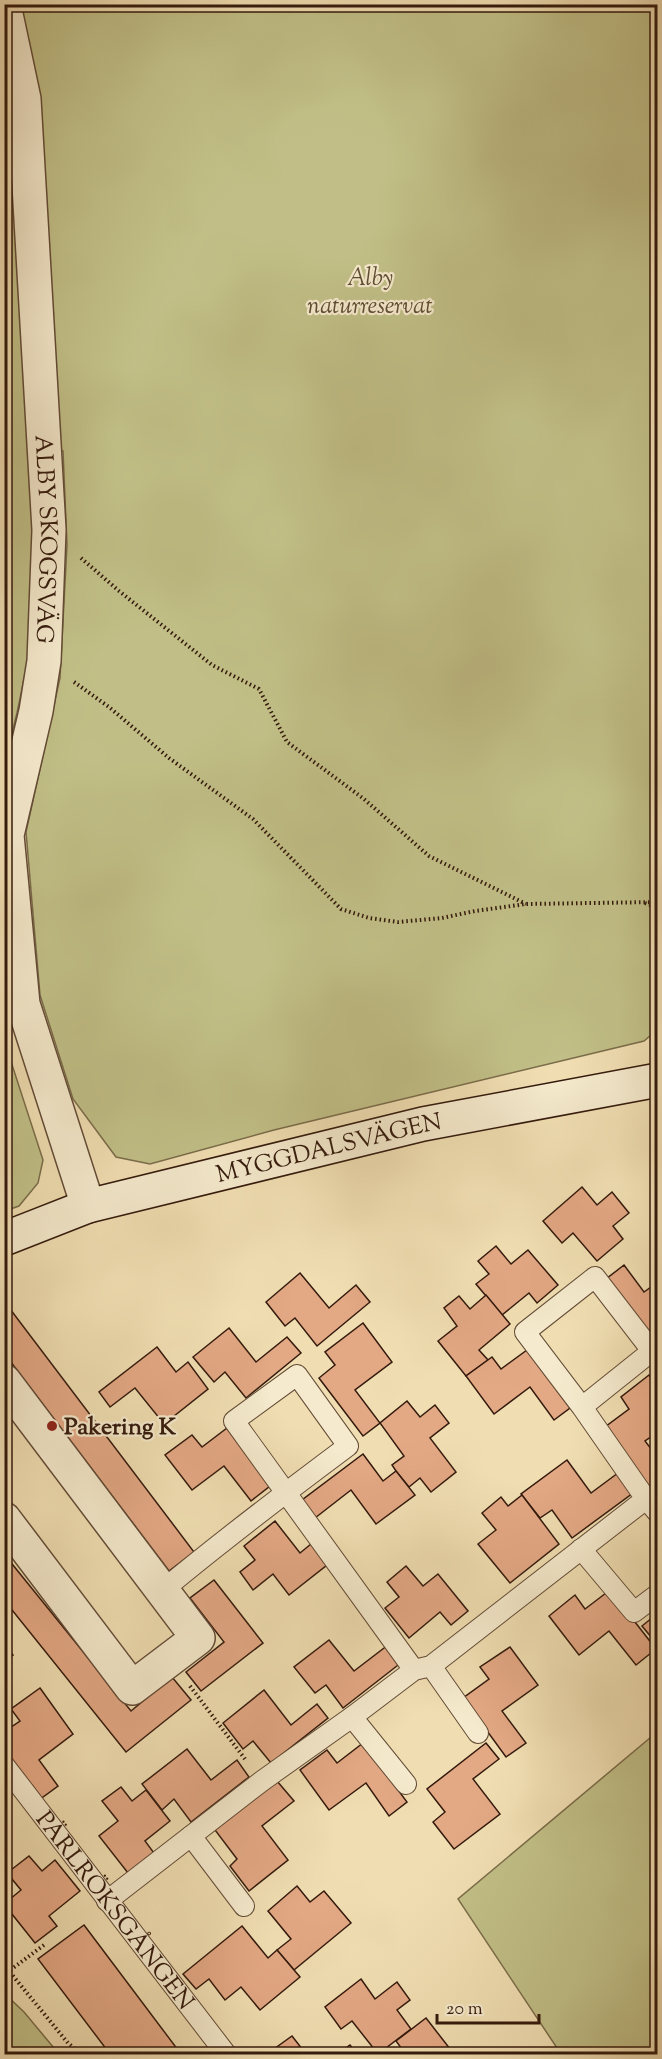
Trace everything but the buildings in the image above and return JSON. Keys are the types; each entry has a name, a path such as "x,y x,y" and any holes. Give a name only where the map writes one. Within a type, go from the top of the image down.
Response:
{"street":[{"name":"ALBY SKOGSVÄG","path":"4,5 24,99 49,530 44,661 36,711 8,834 23,1004 88,1206"},
{"name":"MYGGDALSVÄGEN","path":"4,1239 88,1206 423,1124 657,1080"},
{"path":"4,1381 198,1638 132,1688 6,1523"}],"lane":[{"path":"107,1901 262,1780 422,1668 581,1549 652,1506 582,1407 525,1332 595,1277 652,1351 582,1407"},
{"path":"163,1590 286,1493 348,1446 297,1375 234,1421 286,1493 422,1668 478,1733"},
{"path":"581,1549 634,1612 657,1594"},
{"path":"352,1717 406,1784"},
{"name":"PÄRLRÖKSGÅNGEN","path":"4,1765 226,2055"},
{"path":"191,1836 244,1906"}],"path":[{"path":"49,530 119,591 212,665 259,688 287,742 364,799 429,856 526,904"},
{"path":"44,661 109,706 169,758 254,819 341,909 369,918 398,922 442,918 526,904 657,902"},
{"path":"644,903 657,908"},
{"path":"170,1659 262,1780"},
{"path":"44,1946 7,1970 68,2043 81,2055"}],"green space":[{"name":"Alby naturreservat","path":"5,5 657,5 657,1030 644,1041 274,1130 150,1164 116,1157 73,1099 40,995 26,832 60,678 67,545 63,451 27,431 35,555 34,632 5,760"},
{"path":"4,1040 43,1160 38,1183 19,1206 5,1211"},
{"path":"657,1732 657,2054 561,2054 458,1899"},
{"path":"5,1994 24,2012 59,2054 5,2054"}],"place":[{"name":"Pakering K","path":"52,1426"}]}
